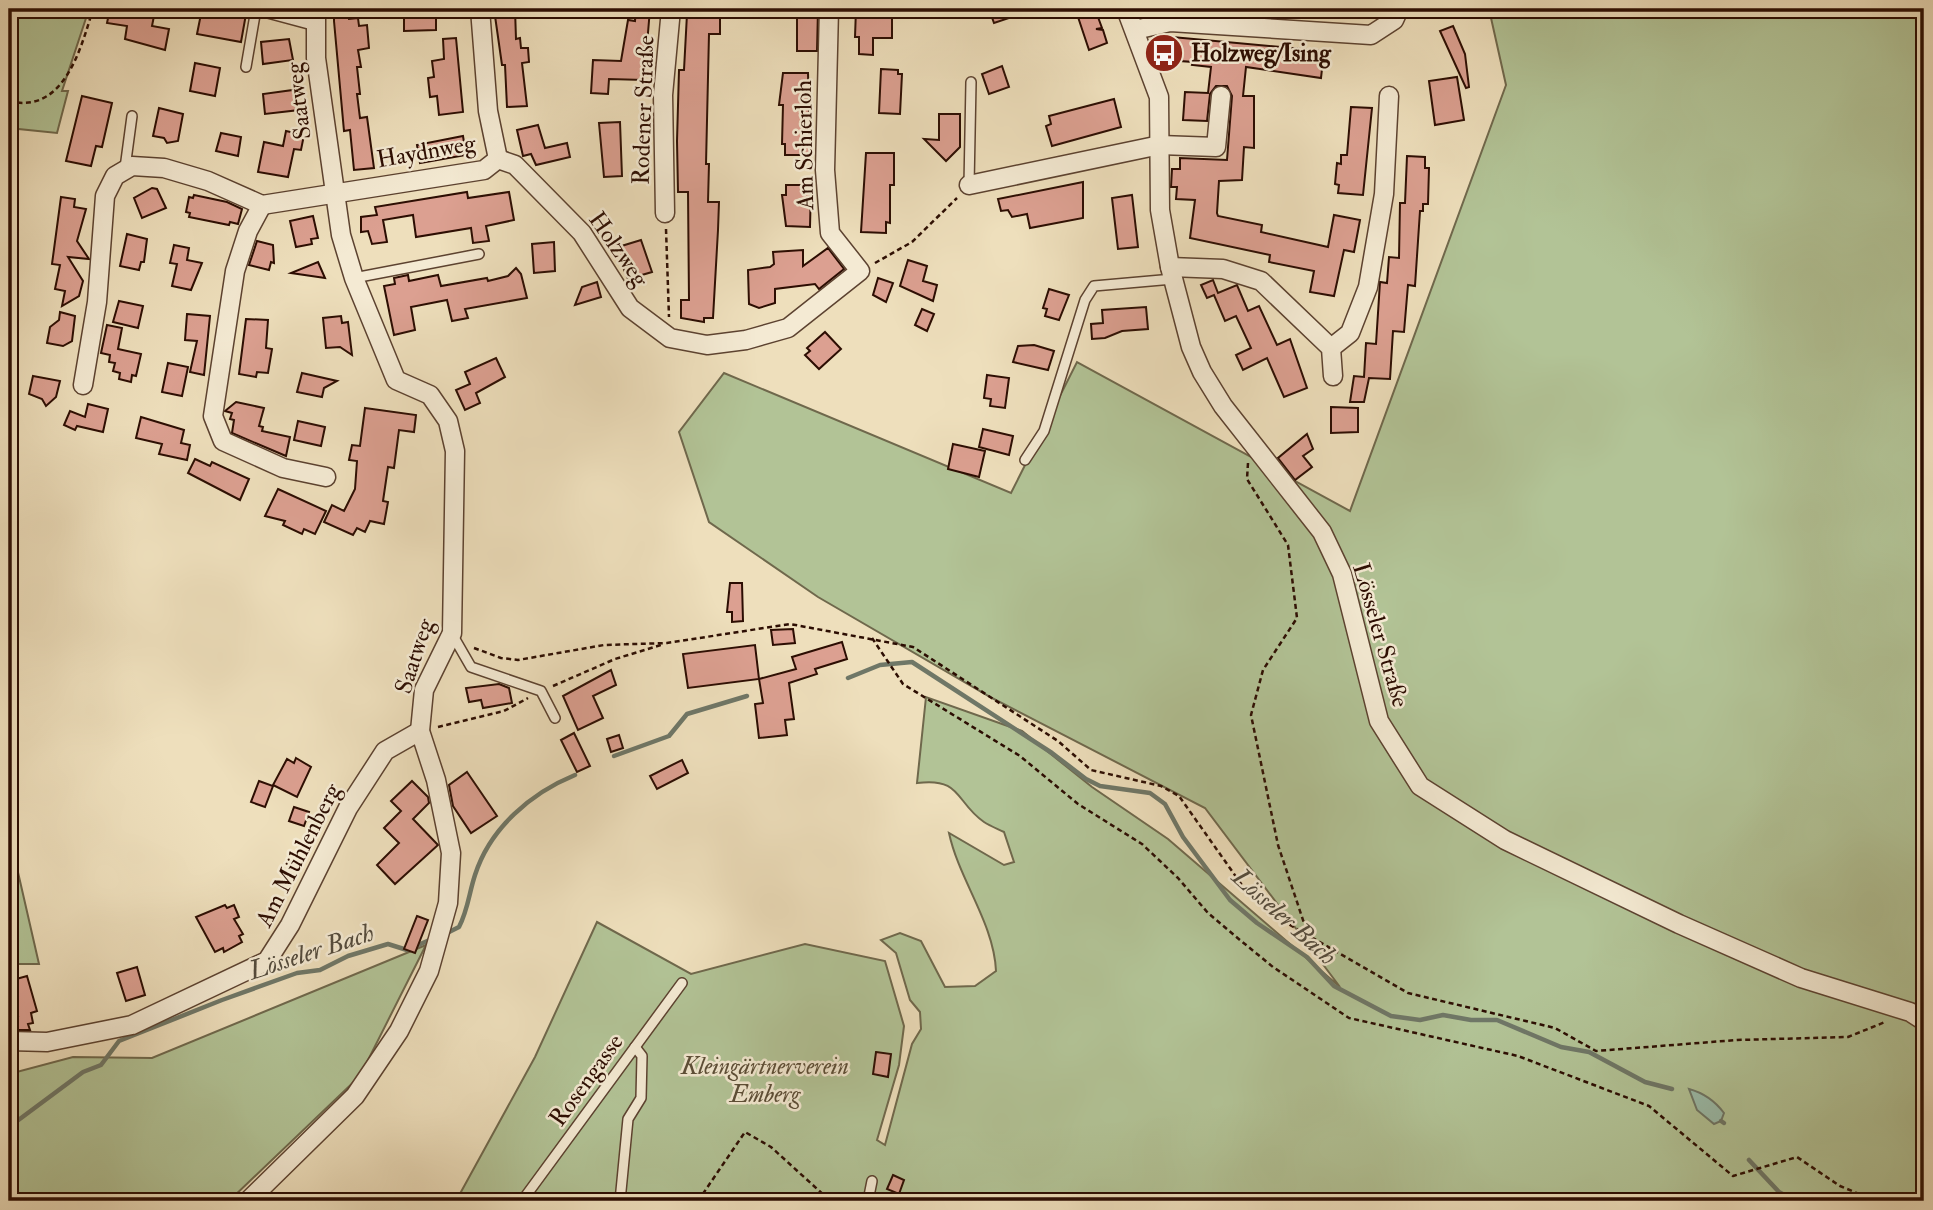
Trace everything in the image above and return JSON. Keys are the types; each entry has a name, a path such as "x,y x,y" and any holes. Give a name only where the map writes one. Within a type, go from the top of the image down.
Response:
{"street":[{"name":"Haydnweg","path":"262,205 484,170 498,159 488,111 480,9"},
{"name":"Rodener Straße","path":"665,213 663,95 671,9"},
{"name":"Am Schierloh","path":"829,9 825,170 830,233 860,271"},
{"name":"Lösseler Straße","path":"1126,9 1159,97 1160,210 1184,323 1202,372 1249,443 1322,532 1342,574 1379,720 1420,786 1506,840 1679,924 1801,978 1910,1012 1924,1021"},
{"path":"1135,30 1170,22 1253,18 1371,35 1394,20 1399,9"},
{"name":"Saatweg","path":"248,1201 355,1096 399,1031 437,947 443,927 451,853 436,780 419,731 425,690 455,638 455,451 448,421 430,395 396,380 354,278 341,235 316,58 316,17"},
{"path":"969,185 1160,145 1216,147 1220,96"},
{"path":"1331,348 1350,333 1367,287 1384,194 1389,96"},
{"name":"Holzweg","path":"498,159 515,165 582,233 630,308 670,338 707,345 746,340 788,328 860,271"},
{"path":"83,385 97,302 105,196 115,176 132,166 164,168 208,181 262,205 248,232 235,271 213,416 223,441 284,468 326,477"},
{"path":"1172,273 1223,269 1261,281 1331,348 1333,376"},
{"name":"Am Mühlenberg","path":"9,1041 47,1042 132,1025 267,961 290,925 348,808 385,751 419,731"}],"lane":[{"path":"246,67 255,9 316,17"},
{"path":"969,185 971,82"},
{"path":"125,170 132,116"},
{"path":"354,278 479,254"},
{"path":"1025,460 1044,431 1085,300 1094,286 1172,273"},
{"path":"455,638 471,667 541,691 555,718"},
{"name":"Rosengasse","path":"523,1201 682,983"},
{"path":"620,1201 628,1119 641,1098 642,1056 635,1047"},
{"path":"868,1201 872,1181"}],"path":[{"path":"9,102 38,100 61,85 76,58 93,9"},
{"path":"860,271 912,242 969,185"},
{"path":"665,213 670,338"},
{"path":"1249,443 1247,480 1288,545 1297,618 1263,670 1251,715 1278,845 1307,934"},
{"name":"Saatweg","path":"455,638 501,658 518,660 604,645 667,643 790,624 913,646 1058,741 1091,770 1161,786 1179,796 1244,888 1271,914 1408,993 1555,1028 1596,1051 1737,1040 1848,1037 1885,1022"},
{"path":"872,638 903,684 1020,756 1078,804 1142,844 1178,878 1208,913 1273,967 1334,1010 1349,1018 1518,1056 1649,1106 1733,1175 1797,1157 1840,1186 1876,1201"},
{"path":"419,731 504,711 541,691 615,659 667,643"},
{"path":"698,1201 744,1132 771,1147 826,1197 825,1201"}],"green space":[{"path":"9,9 89,9 62,91 68,91 57,133 9,128"},
{"name":"Kleingärtnerverein Emberg","path":"1489,9 1924,9 1924,1201 456,1201 535,1057 597,922 691,974 805,944 885,961 904,1026 899,1065 877,1140 885,1145 912,1044 921,1029 920,1012 910,1000 896,953 881,940 900,933 921,941 945,987 975,986 996,971 994,953 949,833 1004,865 1014,862 1004,832 975,814 950,787 932,782 917,783 926,697 1022,731 1092,787 1168,839 1340,987 1205,808 992,698 818,597 709,522 679,432 724,373 1011,493 1077,362 1350,511 1506,85"},
{"path":"9,833 39,964 19,964 9,970"},
{"path":"426,945 360,1076 229,1201 20,1201 14,1179 9,1180 9,1074 73,1057 152,1058"}],"shaded area":[{"path":"1689,1089 1704,1095 1717,1105 1724,1113 1721,1121 1714,1124 1697,1110"}],"building":[{"path":"110,9 155,11 152,26 169,29 165,50 125,39 127,26 107,23"},
{"path":"202,9 246,14 241,42 197,34"},
{"path":"404,9 436,9 436,30 404,31"},
{"path":"494,9 515,9 516,39 520,38 521,48 528,48 529,62 522,63 527,106 507,107 505,65 502,65"},
{"path":"636,9 650,9 644,80 609,79 608,94 591,93 593,60 621,61 628,20 635,21"},
{"path":"797,9 818,9 817,51 797,51"},
{"path":"856,9 877,9 877,18 892,18 892,38 873,38 873,55 859,54 859,37 855,37"},
{"path":"989,9 1029,9 1030,11 994,23"},
{"path":"1095,9 1102,28 1096,29 1103,30 1107,43 1089,50 1077,14"},
{"path":"348,12 349,19 358,18 359,26 367,25 369,48 358,50 361,67 357,67 360,94 357,94 360,118 367,117 374,168 354,170 350,130 344,131 334,14"},
{"path":"687,14 720,15 720,34 709,34 706,164 709,164 708,202 719,202 713,318 704,318 704,322 681,318 681,300 689,300 688,192 678,192 677,141 679,70 684,70"},
{"path":"1453,26 1465,54 1469,87 1466,88 1440,31"},
{"path":"1172,37 1324,51 1321,78 1246,67 1243,96 1254,96 1254,148 1244,147 1242,180 1219,181 1217,213 1218,216 1262,225 1261,232 1328,247 1334,215 1360,220 1354,252 1344,250 1334,296 1310,292 1314,271 1269,262 1270,255 1190,238 1195,200 1176,199 1177,187 1171,187 1172,169 1180,169 1180,158 1227,160 1232,96 1227,86 1216,86 1210,94 1207,121 1183,120 1185,92 1208,93 1211,67 1180,61 1180,55 1171,54"},
{"path":"456,38 463,112 439,115 437,96 430,97 428,78 434,77 432,61 444,59 443,39"},
{"path":"289,39 293,60 263,64 261,42"},
{"path":"195,63 220,68 215,96 190,91"},
{"path":"1002,66 1009,87 989,94 982,74"},
{"path":"881,69 898,70 898,74 902,74 900,114 879,113"},
{"path":"783,73 808,73 810,155 785,155 785,144 782,144 783,105 779,105"},
{"path":"1457,77 1464,120 1435,125 1429,81"},
{"path":"293,90 293,93 297,93 299,110 265,114 263,94"},
{"path":"82,96 112,103 102,147 96,146 91,166 66,161"},
{"path":"1114,99 1121,127 1052,146 1046,126 1051,124 1049,116"},
{"path":"1351,107 1372,108 1363,195 1338,193 1339,185 1335,184 1337,163 1341,164 1341,155 1347,155"},
{"path":"159,108 183,114 178,141 167,143 164,138 153,136"},
{"path":"939,114 960,114 960,147 946,161 924,139 939,140"},
{"path":"620,122 622,176 604,177 599,123"},
{"path":"538,125 545,148 567,143 570,157 536,165 531,154 523,156 517,130"},
{"path":"286,131 304,135 301,150 294,149 288,177 258,172 264,142 283,146"},
{"path":"221,133 241,137 238,156 216,151"},
{"path":"463,136 466,155 420,163 417,145"},
{"path":"866,153 894,153 894,185 890,185 890,223 886,222 886,233 861,232"},
{"path":"1407,156 1425,157 1425,168 1429,168 1428,204 1423,204 1423,211 1420,211 1415,286 1408,285 1404,332 1393,331 1390,379 1369,378 1364,402 1350,402 1354,376 1364,377 1366,343 1376,344 1380,282 1387,283 1389,257 1399,258 1400,203 1405,203"},
{"path":"1083,182 1083,218 1030,228 1027,214 1012,217 1008,210 1001,211 998,199"},
{"path":"786,185 811,185 810,227 786,226 782,195 786,195"},
{"path":"152,188 157,189 166,208 142,218 134,198"},
{"path":"467,192 468,198 509,192 514,220 486,226 489,241 473,243 471,228 416,237 413,215 383,220 387,242 372,244 368,231 361,232 361,217 377,215 375,207"},
{"path":"194,195 227,202 242,209 238,224 230,222 229,225 189,217 190,213 186,212 189,197 193,198"},
{"path":"1132,195 1138,247 1118,249 1112,198"},
{"path":"61,197 75,199 74,207 86,209 77,241 89,259 68,257 83,281 79,296 62,306 65,291 55,289 60,265 52,264"},
{"path":"313,216 318,238 311,239 312,244 296,247 290,221"},
{"path":"127,234 147,239 144,262 141,262 139,270 120,266"},
{"path":"641,240 652,272 628,279 615,248"},
{"path":"257,241 273,245 274,263 271,262 269,270 249,265"},
{"path":"554,242 555,271 534,273 532,244"},
{"path":"174,245 189,248 187,260 202,263 191,290 172,286 177,264 170,263"},
{"path":"828,248 844,269 819,289 815,284 775,289 775,303 759,308 749,304 748,270 770,267 774,264 773,252 803,250 803,266"},
{"path":"908,260 927,266 923,281 937,285 933,301 900,286"},
{"path":"318,262 325,278 291,273"},
{"path":"516,268 521,274 527,298 465,309 468,318 452,321 447,300 411,307 415,330 394,335 384,286 395,284 394,278 408,275 409,281 438,275 441,286 487,278 488,281 508,276"},
{"path":"878,278 893,283 886,302 873,295"},
{"path":"1213,280 1218,293 1237,285 1248,311 1259,306 1277,345 1290,339 1307,388 1284,397 1267,358 1243,370 1236,355 1251,348 1236,316 1225,321 1214,295 1207,298 1201,285"},
{"path":"597,282 601,297 575,305 582,287"},
{"path":"1049,289 1069,295 1059,320 1045,316 1047,309 1043,308"},
{"path":"119,301 143,306 138,328 113,322"},
{"path":"1146,307 1148,329 1122,331 1105,338 1092,339 1091,324 1103,323 1102,310"},
{"path":"922,309 934,314 927,331 915,325"},
{"path":"60,312 75,316 72,341 63,346 47,343 50,327 59,320"},
{"path":"187,314 210,316 204,375 190,372 197,341 185,340"},
{"path":"341,316 342,323 348,322 352,355 340,347 326,348 323,318"},
{"path":"246,319 268,320 266,348 272,349 268,373 257,372 256,377 239,374"},
{"path":"107,325 122,328 118,349 141,354 136,376 132,375 131,382 119,379 120,373 113,371 115,363 109,362 110,355 101,353"},
{"path":"825,332 841,349 819,369 805,355 810,351 807,348"},
{"path":"1034,345 1054,351 1048,370 1013,362 1018,346"},
{"path":"496,358 505,377 476,393 480,403 465,410 456,390 470,384 465,372"},
{"path":"168,363 188,367 182,396 162,392"},
{"path":"302,373 337,381 324,388 322,397 297,392"},
{"path":"987,375 1009,378 1005,408 990,406 991,399 984,398"},
{"path":"33,376 60,381 56,397 46,406 42,399 29,394"},
{"path":"236,402 264,408 259,426 263,427 262,431 290,437 286,456 232,433 232,413 225,411"},
{"path":"88,404 108,409 103,432 77,426 75,430 64,425 70,411 85,417"},
{"path":"1331,407 1358,408 1358,432 1331,433"},
{"path":"365,408 416,415 414,432 399,430 394,468 388,467 383,501 388,502 384,524 370,521 365,532 357,528 353,535 324,522 332,505 344,511 355,489 357,461 349,460 352,445 360,446"},
{"path":"141,417 184,430 181,443 190,445 187,460 159,454 162,444 136,438"},
{"path":"298,421 325,427 321,446 294,440"},
{"path":"983,429 1013,436 1009,455 979,447"},
{"path":"1307,434 1313,449 1303,456 1312,467 1295,480 1278,458"},
{"path":"953,444 985,451 979,477 948,469"},
{"path":"195,459 210,466 212,462 249,479 240,500 188,473"},
{"path":"278,489 326,511 315,534 304,529 302,534 283,525 285,521 265,516"},
{"path":"730,583 742,583 743,621 732,622 732,612 727,612"},
{"path":"793,629 795,643 773,645 771,630"},
{"path":"842,642 847,659 815,669 817,674 789,683 794,719 785,720 787,735 759,738 755,704 763,703 759,679 796,669 792,657"},
{"path":"755,645 759,679 688,688 683,654"},
{"path":"611,670 616,685 593,696 603,718 578,730 563,696"},
{"path":"499,684 509,688 512,703 483,708 481,700 469,702 466,688"},
{"path":"574,733 590,766 577,772 561,740"},
{"path":"619,735 623,748 611,752 607,739"},
{"path":"296,758 311,767 297,797 273,785 287,759 294,763"},
{"path":"682,760 688,773 657,789 650,776"},
{"path":"467,772 497,816 471,833 453,806 449,785"},
{"path":"259,781 273,786 265,807 251,802"},
{"path":"412,781 428,797 429,803 413,819 438,845 395,884 377,865 399,843 384,828 401,811 391,801"},
{"path":"294,807 309,812 304,826 289,821"},
{"path":"225,905 227,908 234,905 239,917 234,919 243,934 239,936 242,942 224,952 223,948 215,952 196,917"},
{"path":"417,916 428,920 415,953 404,949"},
{"path":"137,967 145,995 126,1001 117,973"},
{"path":"27,976 37,1011 31,1013 33,1023 28,1024 30,1030 9,1030 9,1018 18,1016 9,981"},
{"path":"876,1052 891,1054 888,1077 873,1074"},
{"path":"893,1175 904,1180 899,1194 887,1189"}],"waterway":[{"name":"Lösseler Bach","path":"848,678 880,665 912,662 1052,753 1086,779 1100,786 1150,793 1165,804 1183,837 1230,900 1257,923 1307,957 1334,986 1391,1016 1420,1020 1443,1015 1471,1020 1497,1020 1561,1047 1589,1052 1645,1082 1672,1089"},
{"name":"Lösseler Bach","path":"614,756 669,736 687,714 747,696"},
{"name":"Lösseler Bach","path":"443,935 459,927 482,858 502,827 528,802 575,775"},
{"name":"Lösseler Bach","path":"9,1127 83,1072 101,1065 119,1041 297,973 320,970 348,956 388,944 407,950 434,938"},
{"name":"Lösseler Bach","path":"1749,1160 1779,1192 1794,1201"}],"place":[{"name":"Holzweg/Ising","path":"1164,53"}]}
